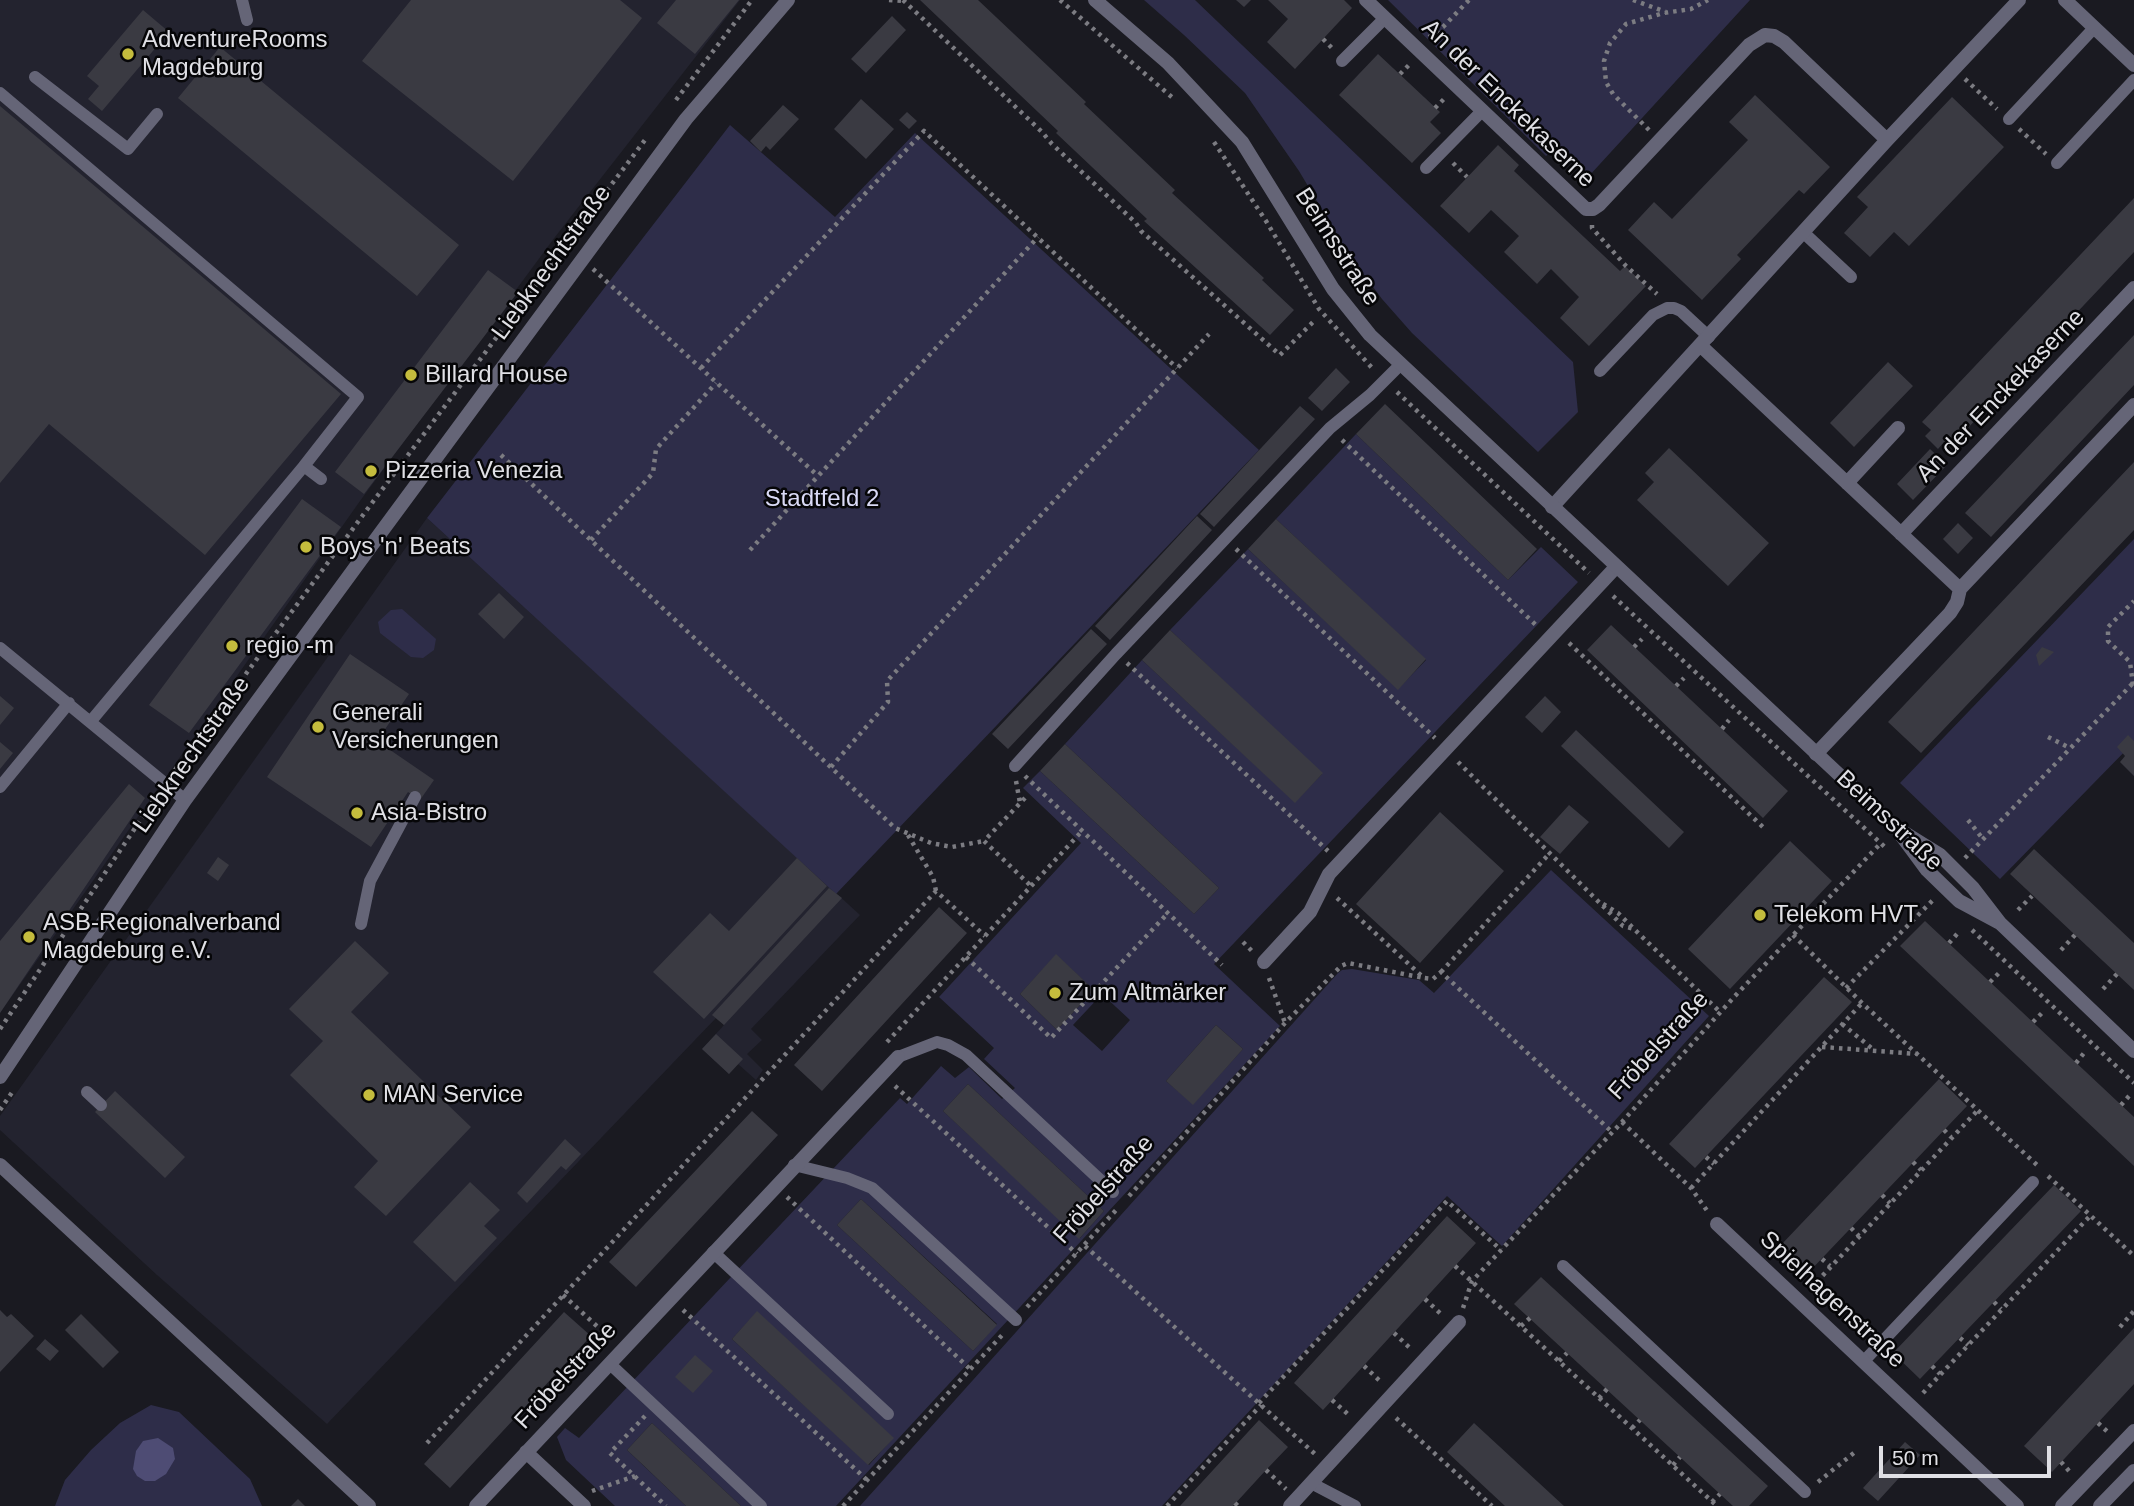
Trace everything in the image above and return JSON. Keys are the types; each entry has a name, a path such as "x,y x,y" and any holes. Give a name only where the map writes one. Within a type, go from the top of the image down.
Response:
{"street":[{"name":"Liebknechtstraße","path":"0,1077 185,800 686,119 788,0"},
{"name":"Beimsstraße","path":"1095,0 1168,63 1242,142 1346,307 1400,365 1896,828 1940,855 1973,888 2000,923 2134,1051"},
{"name":"An der Enckekaserne","path":"1366,0 1582,207 1590,210 1600,205 1749,45 1765,35 1784,42 1887,140"},
{"path":"1552,507 1887,140 2019,0"},
{"path":"2065,0 2134,65"},
{"name":"An der Enckekaserne","path":"1901,534 2134,288"},
{"path":"1705,341 1847,483 1960,589"},
{"path":"1816,754 1950,613 1957,602 1960,589 2134,405"},
{"path":"1847,483 1898,428"},
{"path":"1264,962 1310,912 1329,874 1616,567"},
{"name":"Fröbelstraße","path":"476,1506 898,1057"},
{"path":"0,1165 369,1506"},
{"name":"Spielhagenstraße","path":"1717,1224 2017,1506"},
{"path":"1293,1502 1458,1322"},
{"path":"2062,1506 2134,1431"},
{"name":"Fröbelstraße","path":"526,1452 579,1501"},
{"path":"2101,1506 2134,1471"}],"lane":[{"path":"242,0 247,20"},
{"path":"1342,61 1385,18"},
{"path":"2009,120 2094,28"},
{"path":"35,78 128,149 157,114"},
{"path":"2057,163 2134,80"},
{"path":"0,93 358,397 304,466 91,720"},
{"path":"1426,168 1482,111"},
{"path":"1804,233 1852,277"},
{"path":"1600,371 1653,315 1667,308 1681,311 1705,341"},
{"path":"1015,766 1116,653 1330,428 1370,395 1400,365"},
{"path":"304,466 321,479"},
{"path":"0,648 91,720 185,800"},
{"path":"0,787 69,703"},
{"path":"360,924 370,881 415,797"},
{"path":"898,1057 937,1042 966,1055 1113,1192"},
{"path":"87,1092 101,1105"},
{"path":"794,1165 847,1178 872,1188 1016,1320"},
{"path":"1864,1361 2034,1182"},
{"path":"713,1252 888,1414"},
{"path":"1563,1266 1805,1492"},
{"path":"610,1364 761,1506"},
{"path":"1311,1483 1355,1506"}],"path":[{"path":"669,109 751,0"},
{"path":"888,0 903,0 1141,231 1280,355 1315,320"},
{"path":"1060,0 1180,104"},
{"path":"1414,46 1443,27 1469,0"},
{"path":"1633,0 1667,12"},
{"path":"1659,141 1613,94 1606,82 1606,52 1619,30 1635,20 1691,9 1707,0"},
{"name":"Liebknechtstraße","path":"0,1029 165,783 652,130"},
{"path":"701,368 924,131 1177,368"},
{"name":"Beimsstraße","path":"1207,135 1266,221 1319,309 1380,376"},
{"name":"An der Enckekaserne","path":"1590,210 1592,228 1667,308"},
{"path":"750,550 1038,237"},
{"path":"583,260 817,475"},
{"path":"831,766 888,702 887,681 1209,334"},
{"path":"591,540 653,473 656,449 716,383"},
{"path":"1389,385 1590,573"},
{"path":"1341,439 1539,627"},
{"path":"501,455 895,828 931,843 952,847 984,841 1025,798"},
{"path":"1225,539 1446,749 1623,926 1634,929 1720,1012"},
{"name":"Beimsstraße","path":"1612,595 1890,852"},
{"path":"1960,863 2133,684 2130,662 2108,642 2108,627 2134,601"},
{"path":"1556,631 1734,794 1764,828"},
{"path":"1634,647 1642,639"},
{"path":"1116,653 1328,852"},
{"path":"1676,686 1684,677"},
{"path":"1722,729 1730,720"},
{"path":"2048,737 2070,748"},
{"path":"1015,766 1222,965"},
{"path":"1968,820 1983,839"},
{"path":"898,1057 885,1044 1082,831"},
{"path":"908,834 933,877 936,891 985,936"},
{"path":"984,841 1031,887"},
{"name":"Fröbelstraße","path":"1458,1322 1472,1281 1622,1122 1720,1012 1881,843"},
{"path":"1324,886 1424,978 1433,979 1549,854"},
{"name":"Beimsstraße","path":"1927,888 1941,902"},
{"path":"427,1443 936,891"},
{"path":"2018,910 2032,896"},
{"name":"Beimsstraße","path":"1846,988 1927,905"},
{"path":"966,957 1051,1038 1168,913"},
{"path":"1962,921 2134,1083"},
{"path":"1949,943 1957,934"},
{"path":"1793,935 1846,988 2134,1256"},
{"path":"2061,950 2075,935"},
{"path":"1264,962 1285,1023"},
{"name":"Fröbelstraße","path":"843,1506 1085,1246 1285,1023 1343,964 1424,978"},
{"path":"1441,972 1612,1132"},
{"path":"1990,982 1999,973"},
{"path":"2103,989 2117,974"},
{"path":"1691,1188 1862,1003"},
{"path":"2033,1023 2042,1013"},
{"path":"1830,1024 1837,1031"},
{"path":"1842,1024 1875,1051"},
{"path":"1821,1047 1917,1054"},
{"path":"2076,1063 2084,1054"},
{"path":"1800,1057 1807,1063"},
{"path":"882,1074 1077,1254"},
{"path":"1768,1091 1775,1097"},
{"path":"2121,1105 2129,1096"},
{"path":"1799,1300 1978,1110"},
{"path":"1622,1122 1691,1188 1717,1224"},
{"path":"1738,1123 1745,1130"},
{"path":"1944,1130 1951,1137"},
{"path":"1706,1157 1714,1164"},
{"path":"1913,1163 1921,1170"},
{"path":"775,1185 970,1369"},
{"path":"1882,1195 1890,1203"},
{"path":"1167,1506 1447,1201 1502,1250"},
{"path":"1911,1406 2090,1216"},
{"path":"1851,1228 1859,1236"},
{"path":"2057,1237 2064,1243"},
{"path":"1085,1246 1327,1465"},
{"path":"1822,1259 1830,1266"},
{"path":"1455,1266 1717,1506"},
{"path":"2026,1269 2033,1276"},
{"path":"563,1295 622,1350"},
{"path":"670,1298 867,1480"},
{"path":"1994,1302 2001,1309"},
{"path":"2120,1327 2134,1311"},
{"path":"1521,1326 1530,1318"},
{"path":"1960,1338 1968,1345"},
{"path":"1559,1361 1567,1353"},
{"path":"1932,1366 1941,1374"},
{"path":"1599,1398 1606,1389"},
{"path":"1382,1405 1492,1506"},
{"path":"655,1406 610,1453 666,1506"},
{"path":"1632,1428 1640,1420"},
{"path":"1805,1492 1855,1452"},
{"path":"1673,1465 1680,1457"},
{"path":"1455,1472 1462,1465"},
{"path":"1266,1470 1293,1502"},
{"path":"579,1501 635,1476"},
{"path":"1485,1500 1492,1493"},
{"path":"1712,1502 1720,1494"}],"shaded area":[{"path":"0,0 740,0 555,237 360,501 0,1013"},
{"path":"427,518 860,915 751,1029 762,1040 747,1054 763,1070 756,1080 738,1064 729,1074 702,1049 724,1025 716,1018 327,1424 157,1275 0,1130 0,1116"},
{"path":"158,1438 173,1448 175,1459 166,1474 155,1481 145,1481 137,1476 133,1469 136,1451 143,1441"}],"green space":[{"path":"1144,0 1195,0 1573,362 1578,412 1538,452 1412,333 1382,299 1348,253 1299,171 1245,93"},
{"path":"1388,0 1750,0 1589,176 1557,145 1546,156"},
{"name":"Stadtfeld 2","path":"730,125 835,217 915,133 1259,450 836,894 427,518"},
{"path":"1356,434 1508,580 1541,547 1578,582 1214,964 1280,1026 836,1506 741,1506 652,1423 627,1450 686,1506 615,1506 566,1460 557,1437 565,1428 579,1438 900,1098 907,1104 941,1066 955,1078 969,1067 1002,1099 1015,1088 984,1059 994,1048 939,997 1081,843 1023,788 1040,771 1194,914 1219,888 1065,744 1142,660 1295,802 1322,774 1170,630 1248,549 1398,689 1426,660 1276,519","holes":["1056,955 1094,990 1057,1030 1020,994","1102,994 1130,1020 1102,1051 1073,1025","1216,1025 1243,1049 1193,1104 1166,1081","968,1084 1104,1211 1080,1238 943,1111","861,1199 997,1324 973,1351 837,1225","757,1312 893,1438 869,1465 732,1339"]},
{"path":"2134,539 2134,742 2000,879 1900,783"},
{"path":"402,609 436,639 434,650 423,658 411,657 380,633 378,622 391,610"},
{"path":"1551,870 1709,1016 1502,1246 1447,1196 1162,1506 860,1506 1338,973 1352,969 1419,980 1434,993"},
{"path":"151,1405 179,1412 250,1479 262,1506 55,1506 65,1480 91,1450 120,1423"}],"building":[{"path":"411,0 620,0 642,18 513,181 362,61"},
{"path":"676,0 739,0 695,54 657,23"},
{"path":"920,0 978,0 1086,102 1084,104 1175,190 1172,193 1264,278 1262,280 1294,310 1270,335 1144,221 1147,219 1056,133 1058,131"},
{"path":"1236,0 1251,0 1244,7"},
{"path":"1268,0 1344,0 1352,8 1295,69 1267,42 1288,19"},
{"name":"AdventureRooms Magdeburg","path":"143,10 169,32 102,111 88,99 99,86 87,76"},
{"path":"892,16 906,30 866,73 851,59"},
{"path":"220,47 459,245 417,296 178,98"},
{"path":"1378,54 1440,112 1430,122 1441,133 1412,163 1339,95"},
{"path":"1755,95 1830,167 1804,194 1799,190 1737,255 1741,259 1702,300 1628,230 1654,202 1672,219 1748,140 1729,122"},
{"path":"1952,97 2004,147 1909,246 1894,232 1870,257 1844,233 1868,207 1857,197"},
{"path":"861,99 894,129 866,159 834,129"},
{"path":"783,105 799,119 770,150 766,146 761,152 750,141"},
{"path":"0,106 341,394 205,555 49,424 0,483"},
{"path":"907,112 917,121 909,129 899,120"},
{"path":"1498,145 1519,165 1514,171 1620,271 1625,266 1646,286 1589,346 1560,318 1579,297 1551,269 1537,284 1504,252 1519,236 1491,210 1469,233 1440,206"},
{"path":"2134,198 2134,252 1950,447 1944,442 1938,449 1925,436 1931,430 1922,422"},
{"path":"488,270 518,292 364,494 335,472"},
{"path":"2134,335 2134,385 1991,537 1965,513"},
{"path":"1888,362 1913,386 1854,447 1830,423"},
{"path":"1336,368 1350,382 1322,411 1308,398"},
{"path":"1385,404 1537,549 1508,580 1356,434"},
{"path":"1300,406 1315,419 1214,527 1200,514"},
{"path":"1669,448 1769,543 1728,586 1637,500 1654,482 1645,473"},
{"path":"1930,449 1947,465 1913,500 1897,484"},
{"path":"2134,462 2134,530 1921,753 1888,722"},
{"path":"302,499 341,527 189,733 149,705"},
{"path":"1197,516 1212,530 1110,640 1095,626"},
{"path":"1276,519 1426,659 1398,690 1248,549"},
{"path":"1958,523 1973,538 1958,554 1943,539"},
{"path":"499,593 524,617 504,639 478,614"},
{"path":"1611,625 1788,791 1763,818 1587,650"},
{"path":"1091,629 1107,644 1008,749 992,734"},
{"path":"1170,630 1323,773 1295,803 1142,660"},
{"path":"2042,647 2054,652 2039,666 2036,655"},
{"path":"350,654 409,694 377,741 434,780 420,800 408,792 371,847 267,777"},
{"path":"0,696 14,708 0,725"},
{"path":"1545,696 1561,712 1542,733 1525,717"},
{"path":"1576,730 1684,832 1669,848 1561,746"},
{"path":"2128,735 2134,741 2134,776 2120,762 2125,756 2117,747"},
{"path":"0,742 13,753 0,769"},
{"path":"1065,744 1219,888 1194,914 1040,771"},
{"path":"129,784 145,798 0,1013 0,941"},
{"path":"1569,805 1589,822 1560,854 1540,837"},
{"path":"1440,812 1504,871 1420,963 1356,904"},
{"name":"Telekom HVT","path":"1790,841 1832,881 1730,989 1688,949"},
{"path":"2034,849 2134,943 2134,990 2010,874"},
{"path":"218,857 229,865 218,881 207,873"},
{"path":"797,858 827,886 704,1019 653,972 710,913 729,931"},
{"path":"829,888 842,898 724,1025 712,1015"},
{"path":"939,907 967,933 822,1091 794,1065"},
{"path":"1925,921 2134,1117 2134,1166 1900,946"},
{"path":"355,941 389,973 351,1012 471,1127 386,1216 354,1187 378,1161 290,1075 323,1041 289,1009"},
{"path":"1056,954 1094,990 1057,1030 1020,994"},
{"path":"1824,977 1852,1002 1695,1168 1669,1144"},
{"path":"1216,1025 1243,1049 1193,1105 1166,1081"},
{"path":"716,1034 743,1059 729,1074 702,1049"},
{"path":"1939,1079 1967,1106 1808,1273 1780,1246"},
{"path":"968,1084 1104,1211 1079,1239 943,1111"},
{"path":"115,1091 185,1157 165,1178 95,1112"},
{"path":"752,1111 778,1135 636,1287 609,1262"},
{"path":"565,1139 581,1154 566,1170 561,1166 527,1203 517,1193"},
{"path":"470,1182 500,1210 484,1226 497,1238 455,1282 413,1242"},
{"path":"2054,1185 2081,1211 1920,1379 1893,1353"},
{"path":"861,1199 997,1325 973,1351 837,1225"},
{"path":"1447,1216 1476,1243 1323,1410 1294,1383"},
{"path":"1541,1277 1768,1486 1749,1506 1733,1506 1514,1304"},
{"path":"0,1310 7,1317 11,1314 34,1336 0,1372"},
{"path":"757,1311 894,1438 868,1465 732,1339"},
{"path":"564,1312 591,1336 450,1488 424,1464"},
{"path":"81,1314 119,1352 103,1368 65,1330"},
{"path":"2134,1328 2134,1384 2052,1472 2024,1446"},
{"path":"45,1339 59,1351 50,1361 36,1349"},
{"path":"695,1355 713,1371 693,1393 675,1377"},
{"path":"1259,1420 1288,1447 1233,1506 1180,1506"},
{"path":"652,1423 741,1506 686,1506 627,1450"},
{"path":"1474,1423 1564,1506 1505,1506 1447,1452"},
{"path":"1905,1442 1920,1455 1878,1501 1863,1488"},
{"path":"298,1499 305,1506 291,1506"}],"place":[{"name":"AdventureRooms Magdeburg","path":"128,54"},
{"name":"Billard House","path":"411,375"},
{"name":"Pizzeria Venezia","path":"371,471"},
{"name":"Boys 'n' Beats","path":"306,547"},
{"name":"regio -m","path":"232,646"},
{"name":"Generali Versicherungen","path":"318,727"},
{"name":"Asia-Bistro","path":"357,813"},
{"name":"Telekom HVT","path":"1760,915"},
{"name":"ASB-Regionalverband Magdeburg e.V.","path":"29,937"},
{"name":"Zum Altmärker","path":"1055,993"},
{"name":"MAN Service","path":"369,1095"}]}
